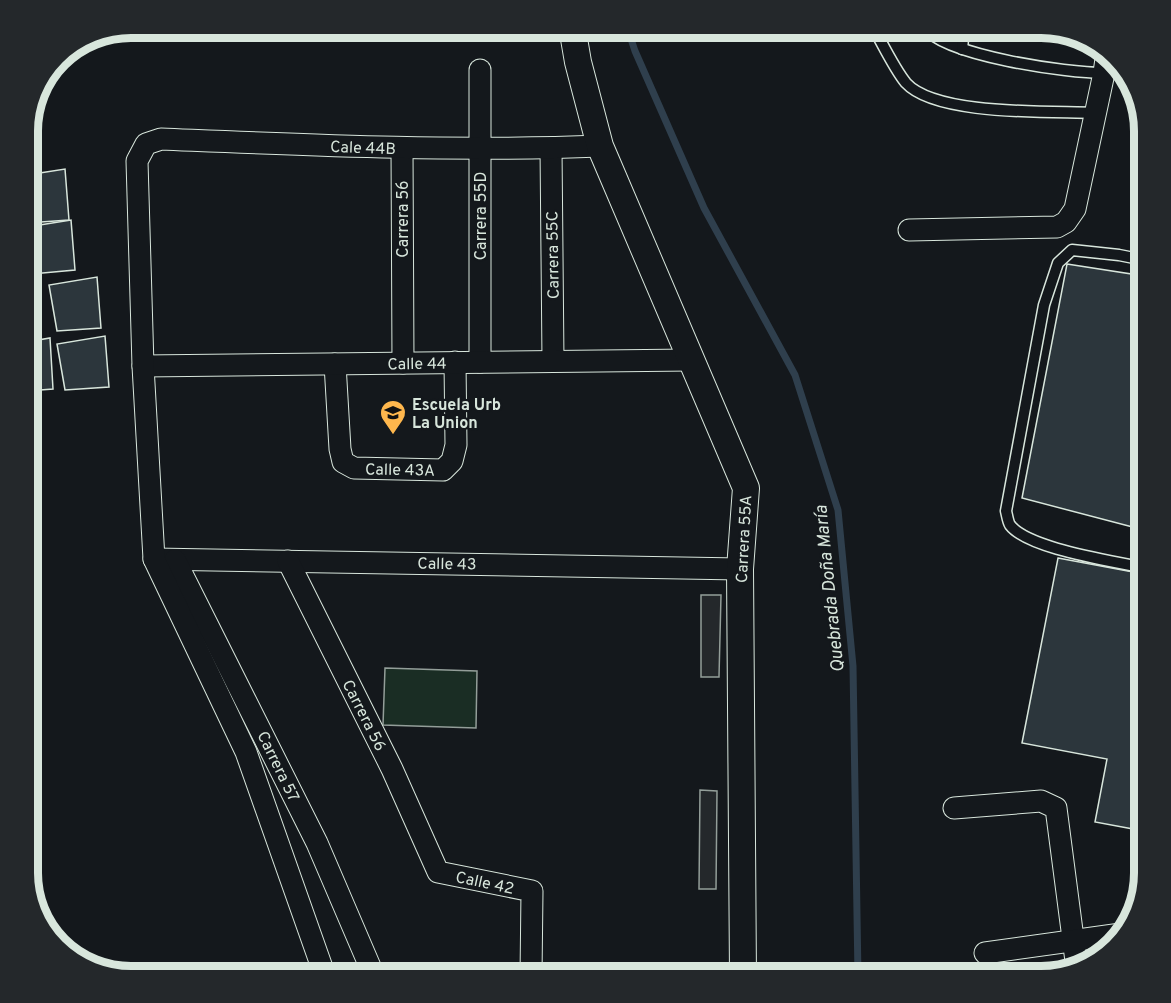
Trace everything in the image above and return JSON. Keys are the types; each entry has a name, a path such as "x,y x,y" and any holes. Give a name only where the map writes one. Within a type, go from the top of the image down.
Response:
{"street":[{"name":"Carrera 55A","path":"574,38 600,146 746,488 741,569 744,966"},
{"path":"909,230 1057,227 1066,222 1075,209 1105,64"},
{"name":"Carrera 55D","path":"480,70 480,362"},
{"name":"Cale 44B","path":"143,366 137,161 146,144 161,139 402,148 600,146"},
{"name":"Carrera 56","path":"402,148 403,363"},
{"name":"Carrera 55C","path":"551,148 553,361"},
{"name":"Calle 44","path":"143,366 691,360"},
{"name":"Calle 43A","path":"335,364 340,449 343,462 354,468 443,470 452,461 456,446 455,362"},
{"path":"143,366 154,560"},
{"name":"Calle 43","path":"154,560 741,569"},
{"name":"Carrera 57","path":"154,560 246,752 321,966"},
{"name":"Carrera 57","path":"175,560 317,843 370,966"},
{"name":"Carrera 56","path":"288,561 392,769 438,872"},
{"path":"954,808 1041,801 1056,808 1076,958"},
{"name":"Calle 42","path":"438,872 532,891 531,966"},
{"path":"985,953 1109,935"}],"lane":[{"path":"879,38 905,82 922,95 935,100 1003,109 1095,113"},
{"path":"939,38 962,49 983,55 1080,73 1104,73"},
{"path":"962,49 963,38"},
{"path":"1134,258 1072,250 1058,263 1044,305 1006,511 1010,525 1029,539 1046,546 1134,566"}],"green space":[{"path":"385,668 477,671 476,728 383,725"}],"shaded area":[{"path":"701,595 721,595 719,677 701,677"},
{"path":"700,790 717,791 716,889 699,889"}],"building":[{"path":"65,169 69,220 38,222 38,173"},
{"path":"71,220 75,270 38,273 38,225"},
{"path":"1067,264 1134,274 1134,527 1022,498"},
{"path":"97,277 101,328 57,331 49,285"},
{"path":"38,296 41,334 38,334"},
{"path":"105,336 109,387 65,390 57,344"},
{"path":"50,338 53,389 38,390 38,340"},
{"path":"1058,558 1134,572 1134,829 1095,822 1107,759 1022,743"}],"waterway":[{"name":"Quebrada Doña María","path":"631,38 704,208 795,375 838,510 853,666 858,966"}],"place":[{"name":"Escuela Urb La Union","path":"393,436"}]}
